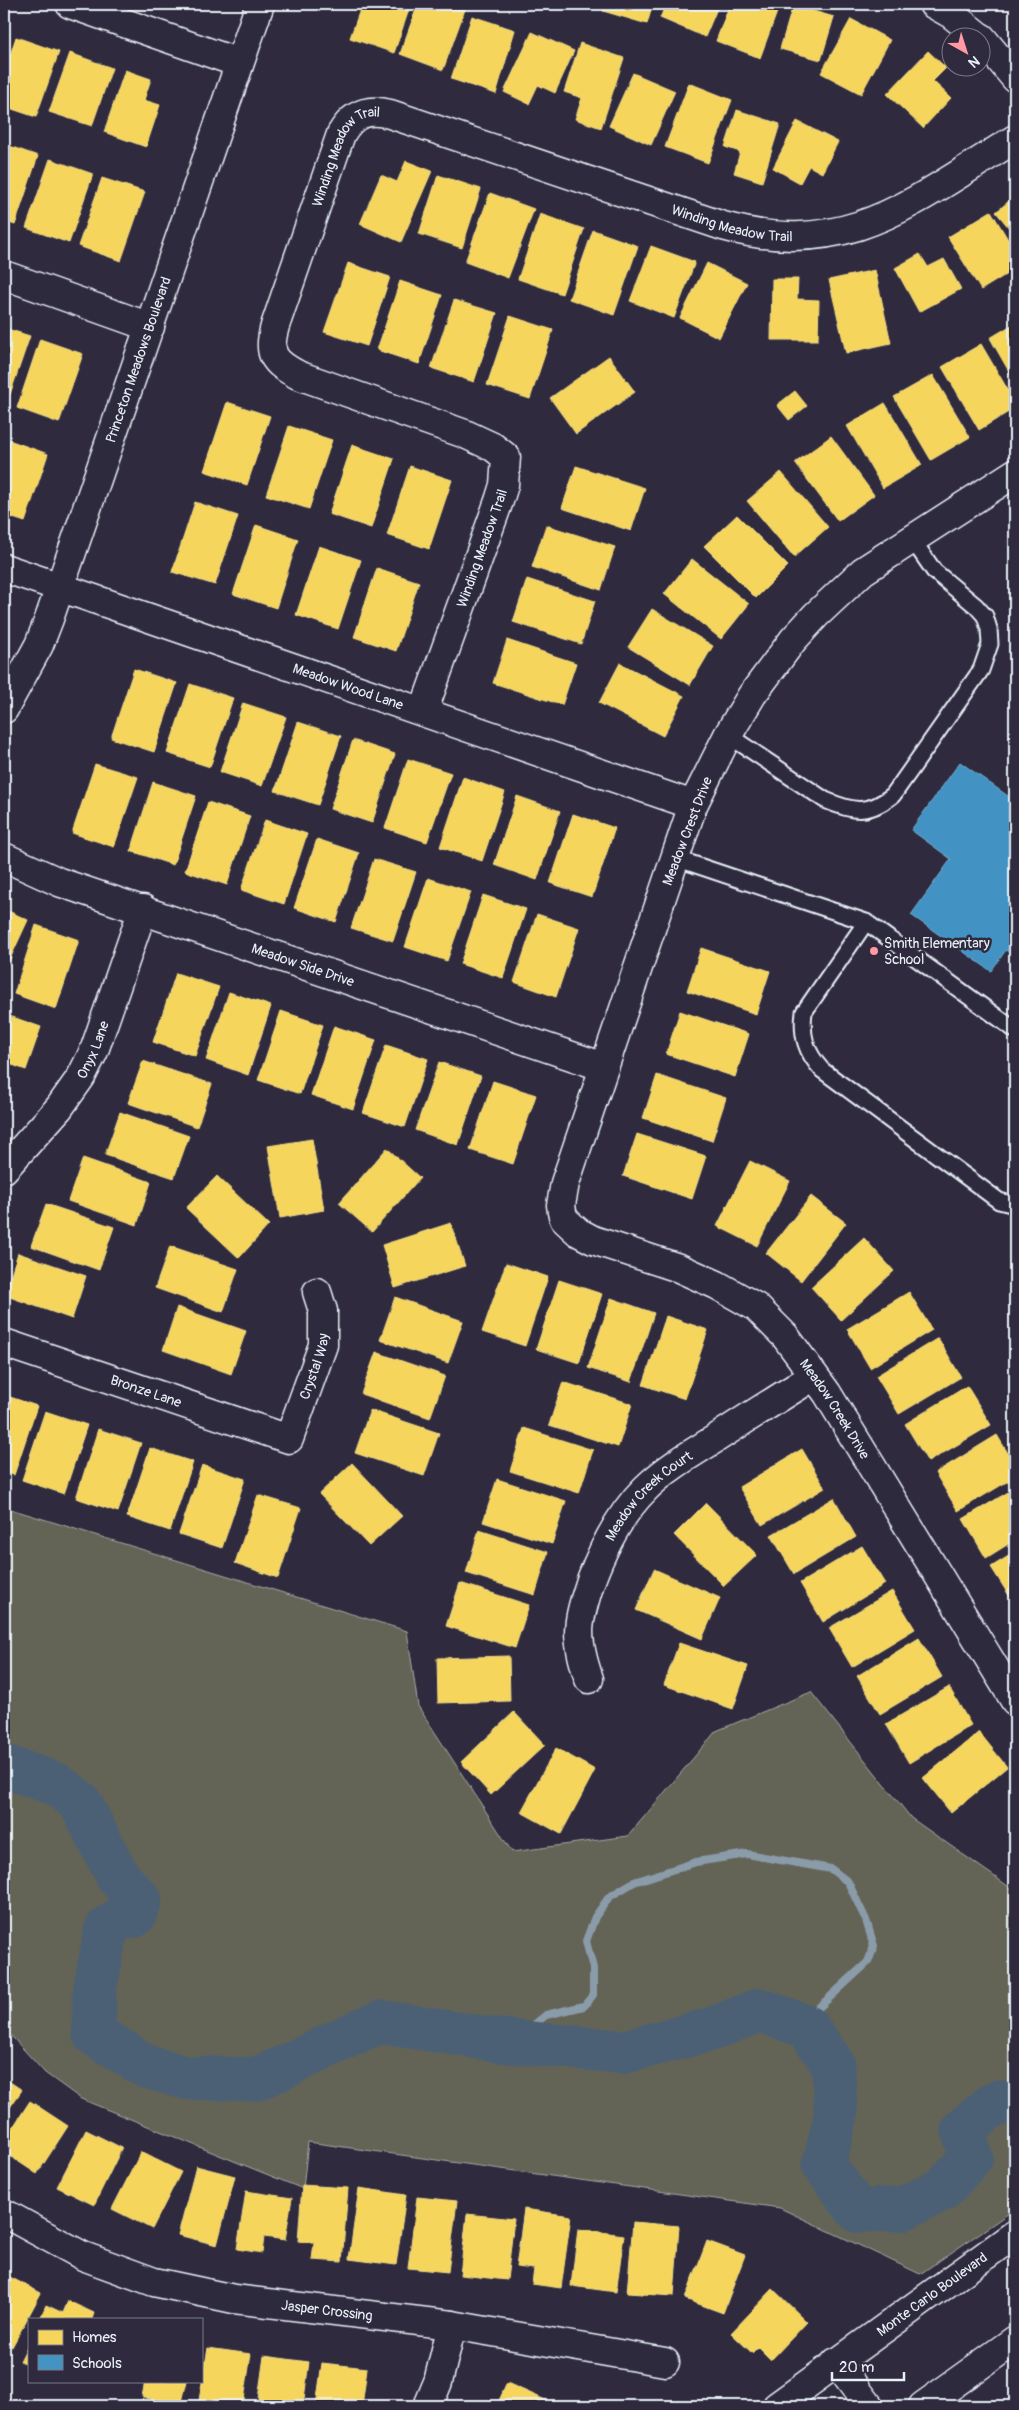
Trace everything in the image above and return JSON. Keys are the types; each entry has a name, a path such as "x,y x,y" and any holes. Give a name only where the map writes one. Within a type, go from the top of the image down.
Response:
{"street":[{"path":"70,4 239,63"},
{"name":"Princeton Meadows Boulevard","path":"4,709 39,645 260,4"},
{"path":"933,4 951,14 968,28"},
{"path":"992,51 1015,78"},
{"name":"Winding Meadow Trail","path":"423,712 499,501 504,485 506,457 493,447 465,434 298,375 280,364 273,355 270,348 274,326 341,134 355,116 368,111 390,114 723,226 761,235 803,238 824,236 866,224 904,205 1015,139"},
{"path":"4,275 150,326"},
{"name":"Meadow Crest Drive","path":"564,1219 561,1205 565,1184 604,1067 694,805 728,735 771,667 816,615 863,571 1015,473"},
{"name":"Meadow Wood Lane","path":"4,568 694,805"},
{"name":"Meadow Side Drive","path":"4,858 59,882 604,1067"},
{"name":"Onyx Lane","path":"4,1169 59,1108 81,1077 94,1051 143,909"},
{"name":"Meadow Creek Drive","path":"564,1219 586,1237 679,1268 738,1296 771,1321 814,1376 1015,1701"},
{"name":"Crystal Way","path":"289,1439 323,1345 323,1312 317,1292"},
{"name":"Bronze Lane","path":"4,1343 289,1439"},
{"name":"Meadow Creek Court","path":"588,1678 579,1651 577,1631 579,1615 606,1545 630,1507 644,1490 674,1465 814,1376"},
{"name":"Jasper Crossing","path":"4,2213 83,2256 154,2282 234,2299 452,2325 665,2362"},
{"name":"Monte Carlo Boulevard","path":"777,2406 1015,2234"},
{"path":"428,2406 438,2382 452,2325"},
{"path":"923,2406 1015,2340"},
{"path":"836,2362 869,2406"}],"lane":[{"path":"728,735 825,800 840,807 866,810 882,804 893,796 981,670 990,644 989,629 985,616 976,606 934,571 912,539"},
{"path":"675,858 866,922 1015,1030"},
{"path":"866,922 804,1012 802,1028 805,1044 811,1058 822,1070 999,1201 1015,1205"}],"green space":[{"path":"4,1507 407,1631 418,1706 512,1852 628,1836 716,1731 811,1692 911,1818 1015,1891 1015,2209 920,2274 780,2208 308,2142 303,2189 81,2099 45,2073 4,2028"}],"building: Homes":[{"path":"362,4 411,4 394,53 350,38"},
{"path":"418,4 467,4 443,70 400,54"},
{"path":"605,4 653,4 647,24 603,11"},
{"path":"666,4 719,4 705,37 660,18"},
{"path":"730,4 780,4 760,58 716,41"},
{"path":"793,5 834,17 821,60 780,49"},
{"path":"472,16 515,30 496,94 451,79"},
{"path":"851,19 890,40 861,94 821,73"},
{"path":"532,32 574,51 555,93 538,85 529,104 504,92"},
{"path":"16,37 59,52 36,117 6,107 10,96 4,94 4,73"},
{"path":"580,43 624,58 601,128 575,119 582,98 564,92"},
{"path":"928,51 942,64 942,72 933,81 951,98 923,128 887,94"},
{"path":"70,53 112,68 92,126 49,112"},
{"path":"125,70 151,79 144,100 160,105 146,147 104,132"},
{"path":"633,73 675,91 651,145 609,126"},
{"path":"689,83 732,100 708,163 665,147"},
{"path":"737,110 780,124 762,182 734,173 740,152 725,147"},
{"path":"797,121 838,142 822,173 809,166 800,183 773,168"},
{"path":"4,144 38,156 15,225 4,221"},
{"path":"50,159 93,174 69,243 26,228"},
{"path":"406,161 432,171 401,242 360,224 381,175 397,182"},
{"path":"438,175 481,189 462,248 419,234"},
{"path":"102,178 145,192 121,261 78,246"},
{"path":"490,193 534,209 508,278 465,262"},
{"path":"1015,196 1015,235 996,212"},
{"path":"991,211 1015,251 1015,269 981,290 948,237"},
{"path":"540,214 584,229 562,294 518,279"},
{"path":"593,230 638,246 614,315 569,299"},
{"path":"651,246 695,262 674,318 630,301"},
{"path":"920,254 928,267 944,259 961,289 919,312 895,268"},
{"path":"348,263 390,277 367,346 324,332"},
{"path":"707,263 747,283 719,338 680,318"},
{"path":"875,270 891,343 846,353 829,280"},
{"path":"772,279 798,279 797,299 819,300 818,340 771,340"},
{"path":"400,281 442,295 419,364 377,350"},
{"path":"454,300 497,313 474,382 431,368"},
{"path":"510,316 553,330 530,399 487,385"},
{"path":"1015,323 1015,382 990,338"},
{"path":"4,328 30,336 6,406 4,405"},
{"path":"40,339 83,354 59,423 17,408"},
{"path":"981,344 1015,402 1015,408 979,430 942,367"},
{"path":"609,356 635,392 576,434 550,398"},
{"path":"933,375 970,437 931,460 894,397"},
{"path":"795,391 807,406 789,420 777,405"},
{"path":"227,402 270,416 247,485 204,471"},
{"path":"885,403 922,465 883,488 847,426"},
{"path":"289,426 332,440 309,509 266,495"},
{"path":"831,436 874,495 838,521 795,463"},
{"path":"6,439 48,454 25,522 4,515 4,445"},
{"path":"352,445 394,459 371,528 329,514"},
{"path":"410,466 452,480 429,549 387,535"},
{"path":"576,466 645,488 631,531 562,508"},
{"path":"781,472 828,527 794,557 747,501"},
{"path":"195,502 238,516 215,585 172,572"},
{"path":"737,515 788,566 756,598 704,546"},
{"path":"256,525 298,539 276,608 233,594"},
{"path":"546,525 615,547 601,590 532,567"},
{"path":"319,546 361,560 338,629 296,615"},
{"path":"692,559 749,604 721,639 664,594"},
{"path":"377,568 419,582 396,651 354,637"},
{"path":"527,579 595,601 581,644 513,622"},
{"path":"652,609 713,646 690,685 628,647"},
{"path":"507,640 576,663 562,705 493,683"},
{"path":"620,663 684,696 663,736 599,703"},
{"path":"134,669 177,683 154,752 111,738"},
{"path":"190,684 233,698 210,767 167,753"},
{"path":"243,703 286,717 262,786 220,772"},
{"path":"298,722 341,736 318,805 275,791"},
{"path":"353,740 395,754 372,823 330,809"},
{"path":"408,759 451,773 427,842 385,828"},
{"path":"95,764 138,777 114,847 72,833"},
{"path":"463,777 505,792 482,861 440,847"},
{"path":"153,782 196,796 173,865 131,851"},
{"path":"517,796 560,811 537,880 494,865"},
{"path":"208,802 250,816 227,885 185,871"},
{"path":"573,814 615,828 592,897 550,883"},
{"path":"265,820 307,834 284,904 241,890"},
{"path":"317,839 359,853 336,922 294,908"},
{"path":"374,859 416,872 393,941 351,928"},
{"path":"428,878 471,892 447,961 405,947"},
{"path":"483,895 526,909 503,978 460,964"},
{"path":"4,909 28,920 4,972"},
{"path":"537,914 579,928 556,997 514,982"},
{"path":"36,925 79,940 56,1009 14,994"},
{"path":"701,948 770,971 756,1014 687,991"},
{"path":"176,973 219,987 195,1056 153,1042"},
{"path":"229,992 271,1006 248,1075 206,1060"},
{"path":"281,1011 323,1025 300,1094 258,1080"},
{"path":"680,1011 749,1034 735,1077 666,1054"},
{"path":"4,1014 41,1027 26,1070 4,1062"},
{"path":"334,1026 376,1040 353,1109 311,1095"},
{"path":"386,1045 428,1059 405,1127 363,1113"},
{"path":"143,1061 212,1084 197,1127 128,1103"},
{"path":"439,1062 481,1076 458,1145 415,1130"},
{"path":"657,1075 726,1098 712,1141 643,1118"},
{"path":"493,1081 536,1095 513,1164 470,1150"},
{"path":"120,1112 189,1136 174,1178 105,1155"},
{"path":"637,1134 706,1156 692,1199 623,1176"},
{"path":"312,1139 324,1210 280,1218 268,1146"},
{"path":"387,1148 420,1178 372,1232 339,1203"},
{"path":"83,1158 151,1182 137,1225 68,1201"},
{"path":"750,1161 790,1181 757,1246 717,1226"},
{"path":"217,1176 269,1225 239,1258 186,1208"},
{"path":"811,1196 846,1223 801,1281 766,1253"},
{"path":"46,1204 114,1227 99,1270 31,1246"},
{"path":"451,1223 465,1266 395,1288 382,1245"},
{"path":"864,1238 894,1271 841,1320 811,1287"},
{"path":"170,1246 238,1269 223,1312 155,1288"},
{"path":"18,1253 86,1276 72,1319 4,1295"},
{"path":"506,1263 548,1277 525,1346 482,1332"},
{"path":"559,1280 602,1294 579,1363 536,1349"},
{"path":"909,1292 932,1330 870,1368 847,1329"},
{"path":"395,1297 463,1321 448,1363 380,1340"},
{"path":"611,1298 654,1313 631,1382 588,1368"},
{"path":"177,1307 246,1331 231,1374 163,1350"},
{"path":"666,1316 708,1330 685,1399 643,1385"},
{"path":"938,1338 961,1377 899,1414 876,1376"},
{"path":"376,1352 445,1376 430,1418 361,1394"},
{"path":"563,1382 632,1404 618,1447 549,1425"},
{"path":"967,1386 991,1425 928,1462 905,1424"},
{"path":"4,1395 37,1406 14,1475 4,1472"},
{"path":"370,1410 439,1433 424,1476 355,1453"},
{"path":"45,1411 87,1425 64,1494 22,1480"},
{"path":"524,1428 593,1450 579,1493 510,1471"},
{"path":"98,1429 141,1443 118,1512 76,1498"},
{"path":"997,1435 1015,1465 1015,1477 958,1511 935,1473"},
{"path":"150,1448 193,1462 170,1531 127,1517"},
{"path":"802,1449 825,1488 762,1525 739,1487"},
{"path":"352,1463 402,1516 369,1546 319,1494"},
{"path":"202,1465 245,1479 222,1548 179,1534"},
{"path":"497,1479 566,1501 552,1544 483,1522"},
{"path":"1015,1488 1015,1540 986,1558 963,1519"},
{"path":"258,1495 301,1508 278,1578 235,1563"},
{"path":"834,1498 856,1537 794,1574 771,1535"},
{"path":"706,1503 757,1555 724,1586 674,1535"},
{"path":"479,1530 548,1552 535,1595 466,1573"},
{"path":"862,1546 885,1584 823,1622 800,1583"},
{"path":"1015,1552 1015,1605 991,1567"},
{"path":"654,1569 720,1598 702,1639 636,1610"},
{"path":"460,1583 529,1605 515,1648 446,1626"},
{"path":"892,1591 915,1629 852,1667 829,1628"},
{"path":"919,1638 942,1677 880,1714 857,1676"},
{"path":"679,1643 748,1666 733,1709 664,1685"},
{"path":"509,1656 510,1701 438,1703 437,1658"},
{"path":"949,1687 971,1725 909,1763 886,1724"},
{"path":"514,1712 545,1745 491,1795 461,1762"},
{"path":"979,1732 1007,1767 951,1813 923,1778"},
{"path":"556,1748 595,1770 561,1834 521,1812"},
{"path":"4,2078 22,2090 4,2116"},
{"path":"30,2101 68,2126 37,2174 4,2152 4,2141"},
{"path":"86,2130 122,2148 94,2205 57,2187"},
{"path":"141,2152 181,2172 152,2229 112,2209"},
{"path":"196,2166 235,2176 217,2245 178,2235"},
{"path":"302,2185 348,2188 342,2262 312,2260 314,2243 298,2241"},
{"path":"359,2188 406,2195 396,2265 349,2259"},
{"path":"246,2191 292,2198 285,2240 264,2237 262,2253 237,2249"},
{"path":"417,2197 457,2201 448,2272 408,2268"},
{"path":"524,2209 571,2216 561,2288 532,2284 534,2269 516,2267"},
{"path":"467,2214 514,2219 507,2280 460,2275"},
{"path":"633,2222 679,2226 674,2296 627,2293"},
{"path":"578,2229 624,2235 616,2292 571,2286"},
{"path":"707,2241 745,2255 723,2313 685,2299"},
{"path":"4,2274 41,2293 12,2347 4,2343"},
{"path":"773,2289 807,2322 771,2360 758,2347 752,2353 731,2333"},
{"path":"68,2301 94,2313 92,2318 40,2318 46,2305 63,2313"},
{"path":"28,2345 28,2365 20,2361"},
{"path":"208,2348 251,2354 243,2406 198,2406"},
{"path":"264,2356 309,2362 303,2406 257,2406"},
{"path":"322,2363 367,2368 362,2406 316,2406"},
{"path":"145,2382 187,2382 181,2406 142,2397"},
{"path":"507,2383 550,2402 549,2406 483,2406 486,2400 497,2405"},
{"path":"4,2395 21,2406 4,2406"}],"building: Schools":[{"path":"960,762 1015,801 1015,957 1006,950 991,971 911,915 951,859 911,830"}],"waterway":[{"path":"4,1766 56,1784 80,1802 118,1877 140,1900 134,1916 122,1917 106,1929 94,1995 94,2034 147,2067 187,2078 255,2079 382,2022 503,2041 624,2052 709,2030 760,2010 807,2027 833,2064 836,2115 824,2165 858,2211 902,2209 943,2189 971,2157 963,2129 996,2102 1015,2103"},
{"path":"513,2042 546,2015 584,2006 593,1995 593,1968 586,1941 595,1917 609,1897 634,1882 696,1862 747,1854 831,1869 848,1882 866,1920 874,1946 868,1962 815,2011 807,2027"}],"place":[{"name":"Smith Elementary School","path":"874,951"}]}
